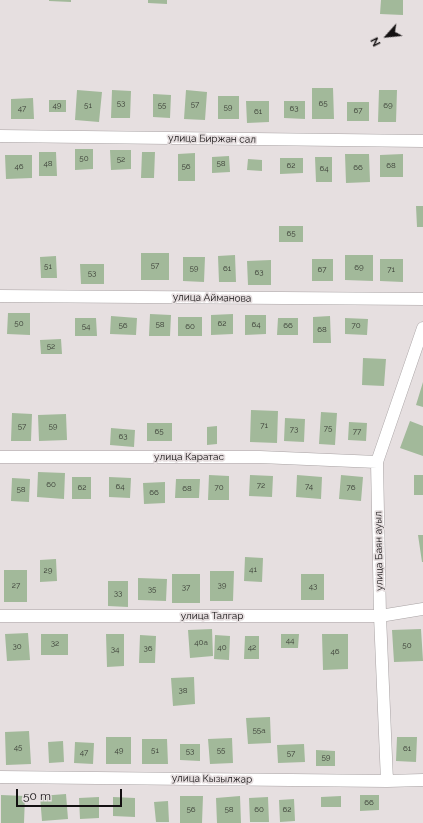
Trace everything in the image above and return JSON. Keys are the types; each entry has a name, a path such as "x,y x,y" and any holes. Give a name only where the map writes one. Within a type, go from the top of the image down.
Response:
{"street":[{"name":"улица Биржан сал","path":"0,136 423,141"},
{"name":"улица Айманова","path":"0,296 423,300"},
{"name":"улица Баян ауыл","path":"387,782 380,616 377,462 423,328"},
{"name":"улица Каратас","path":"0,458 260,457 377,462"},
{"name":"улица Талгар","path":"0,616 380,616 423,609"},
{"name":"улица Кызылжар","path":"0,777 387,782 423,780"}],"building":[{"path":"71,0 71,2 49,1"},
{"path":"148,0 167,0 167,4 148,3"},
{"path":"381,0 403,0 403,15 380,14"},
{"path":"312,88 333,88 334,119 312,119"},
{"path":"77,90 102,92 99,122 75,120"},
{"path":"112,90 131,91 130,118 111,118"},
{"path":"186,90 207,92 205,120 184,119"},
{"path":"379,90 397,90 396,122 378,122"},
{"path":"153,94 171,95 170,118 153,117"},
{"path":"218,96 239,96 239,119 218,119"},
{"path":"33,98 34,119 11,119 11,99"},
{"path":"49,100 66,100 66,112 49,112"},
{"path":"246,101 269,101 269,122 247,123"},
{"path":"284,101 305,101 305,119 284,118"},
{"path":"347,102 369,102 369,121 347,121"},
{"path":"75,149 93,149 93,169 75,170"},
{"path":"110,150 131,150 131,169 111,170"},
{"path":"39,152 56,152 57,176 39,176"},
{"path":"142,152 155,152 154,178 141,178"},
{"path":"195,153 195,181 178,181 178,154"},
{"path":"345,154 369,154 370,182 346,183"},
{"path":"403,154 403,177 380,177 380,155"},
{"path":"5,155 32,155 32,178 6,179"},
{"path":"229,156 230,172 212,173 212,157"},
{"path":"315,157 332,157 332,182 316,182"},
{"path":"280,158 303,158 303,173 280,174"},
{"path":"248,159 262,160 262,171 247,170"},
{"path":"416,206 423,206 423,227 417,227"},
{"path":"279,226 303,226 303,242 279,242"},
{"path":"141,253 169,253 169,280 141,280"},
{"path":"235,255 236,282 219,282 218,256"},
{"path":"345,255 373,255 373,281 345,280"},
{"path":"56,256 57,278 41,278 40,257"},
{"path":"183,257 205,257 204,282 183,281"},
{"path":"312,259 333,259 333,281 312,281"},
{"path":"380,259 403,259 403,282 380,281"},
{"path":"271,260 271,285 248,285 247,261"},
{"path":"80,264 104,264 104,284 81,284"},
{"path":"8,313 30,313 30,335 7,334"},
{"path":"150,314 171,315 170,336 149,336"},
{"path":"233,314 233,334 211,335 211,315"},
{"path":"245,315 266,315 266,334 245,335"},
{"path":"111,316 137,318 136,335 110,334"},
{"path":"330,316 331,343 313,343 313,317"},
{"path":"178,317 202,317 202,336 178,336"},
{"path":"75,318 96,318 97,336 75,336"},
{"path":"278,318 298,318 298,335 277,335"},
{"path":"345,318 368,319 367,335 345,334"},
{"path":"61,339 62,354 41,354 40,340"},
{"path":"363,358 386,359 384,386 362,385"},
{"path":"423,382 423,407 416,405"},
{"path":"251,410 278,411 277,443 250,442"},
{"path":"321,412 337,413 335,445 319,444"},
{"path":"12,413 32,414 31,441 11,441"},
{"path":"66,414 67,440 39,441 38,415"},
{"path":"285,418 305,419 304,442 284,441"},
{"path":"410,421 423,426 423,456 400,448"},
{"path":"349,422 367,423 366,441 348,440"},
{"path":"147,423 172,423 172,441 147,441"},
{"path":"217,426 217,444 207,445 207,427"},
{"path":"111,428 135,430 134,447 110,445"},
{"path":"38,472 65,473 64,499 37,497"},
{"path":"209,475 229,476 229,500 208,500"},
{"path":"250,475 273,476 272,497 249,496"},
{"path":"297,475 322,477 321,499 296,497"},
{"path":"341,475 363,477 361,501 339,499"},
{"path":"414,475 423,475 423,495 414,495"},
{"path":"72,477 91,477 91,499 72,499"},
{"path":"109,477 131,478 130,498 109,497"},
{"path":"12,478 30,479 29,502 11,501"},
{"path":"176,479 200,479 199,498 175,498"},
{"path":"165,482 165,503 144,504 143,483"},
{"path":"418,535 423,535 423,562 422,562"},
{"path":"245,557 263,558 262,582 244,581"},
{"path":"56,559 57,581 40,582 40,560"},
{"path":"4,570 27,570 27,602 4,602"},
{"path":"210,571 234,571 233,601 210,601"},
{"path":"172,574 200,574 200,603 172,603"},
{"path":"301,574 324,574 324,600 301,600"},
{"path":"138,578 167,579 166,601 138,600"},
{"path":"108,581 128,581 128,607 108,606"},
{"path":"212,629 213,656 190,658 188,630"},
{"path":"421,629 423,661 394,662 392,630"},
{"path":"28,633 30,660 7,661 5,634"},
{"path":"41,634 68,634 68,655 41,655"},
{"path":"106,634 124,634 124,666 107,667"},
{"path":"281,634 299,634 298,648 281,648"},
{"path":"322,634 348,634 348,669 323,670"},
{"path":"140,635 156,636 155,663 139,663"},
{"path":"215,635 230,636 229,660 214,659"},
{"path":"245,636 259,636 259,659 244,659"},
{"path":"194,677 195,704 173,706 171,678"},
{"path":"270,717 271,743 248,744 246,718"},
{"path":"29,731 31,764 6,765 5,732"},
{"path":"106,737 131,737 131,764 106,764"},
{"path":"397,737 417,737 416,762 396,761"},
{"path":"232,738 233,763 210,764 208,739"},
{"path":"142,739 167,739 168,764 142,764"},
{"path":"63,741 64,762 49,763 48,742"},
{"path":"75,742 94,743 93,764 74,763"},
{"path":"180,744 200,744 200,761 180,760"},
{"path":"304,744 305,762 278,763 277,745"},
{"path":"316,750 335,751 335,766 316,766"},
{"path":"66,794 68,819 42,821 40,796"},
{"path":"1,795 25,796 24,823 1,823"},
{"path":"360,795 379,795 379,810 360,811"},
{"path":"180,796 203,796 202,823 180,823"},
{"path":"240,796 241,823 217,823 216,798"},
{"path":"341,796 341,807 321,807 321,797"},
{"path":"99,797 99,818 80,819 79,798"},
{"path":"113,797 135,798 135,817 113,816"},
{"path":"268,797 269,822 250,822 249,798"},
{"path":"294,799 295,821 280,822 279,800"},
{"path":"168,801 169,822 156,822 154,802"}]}
